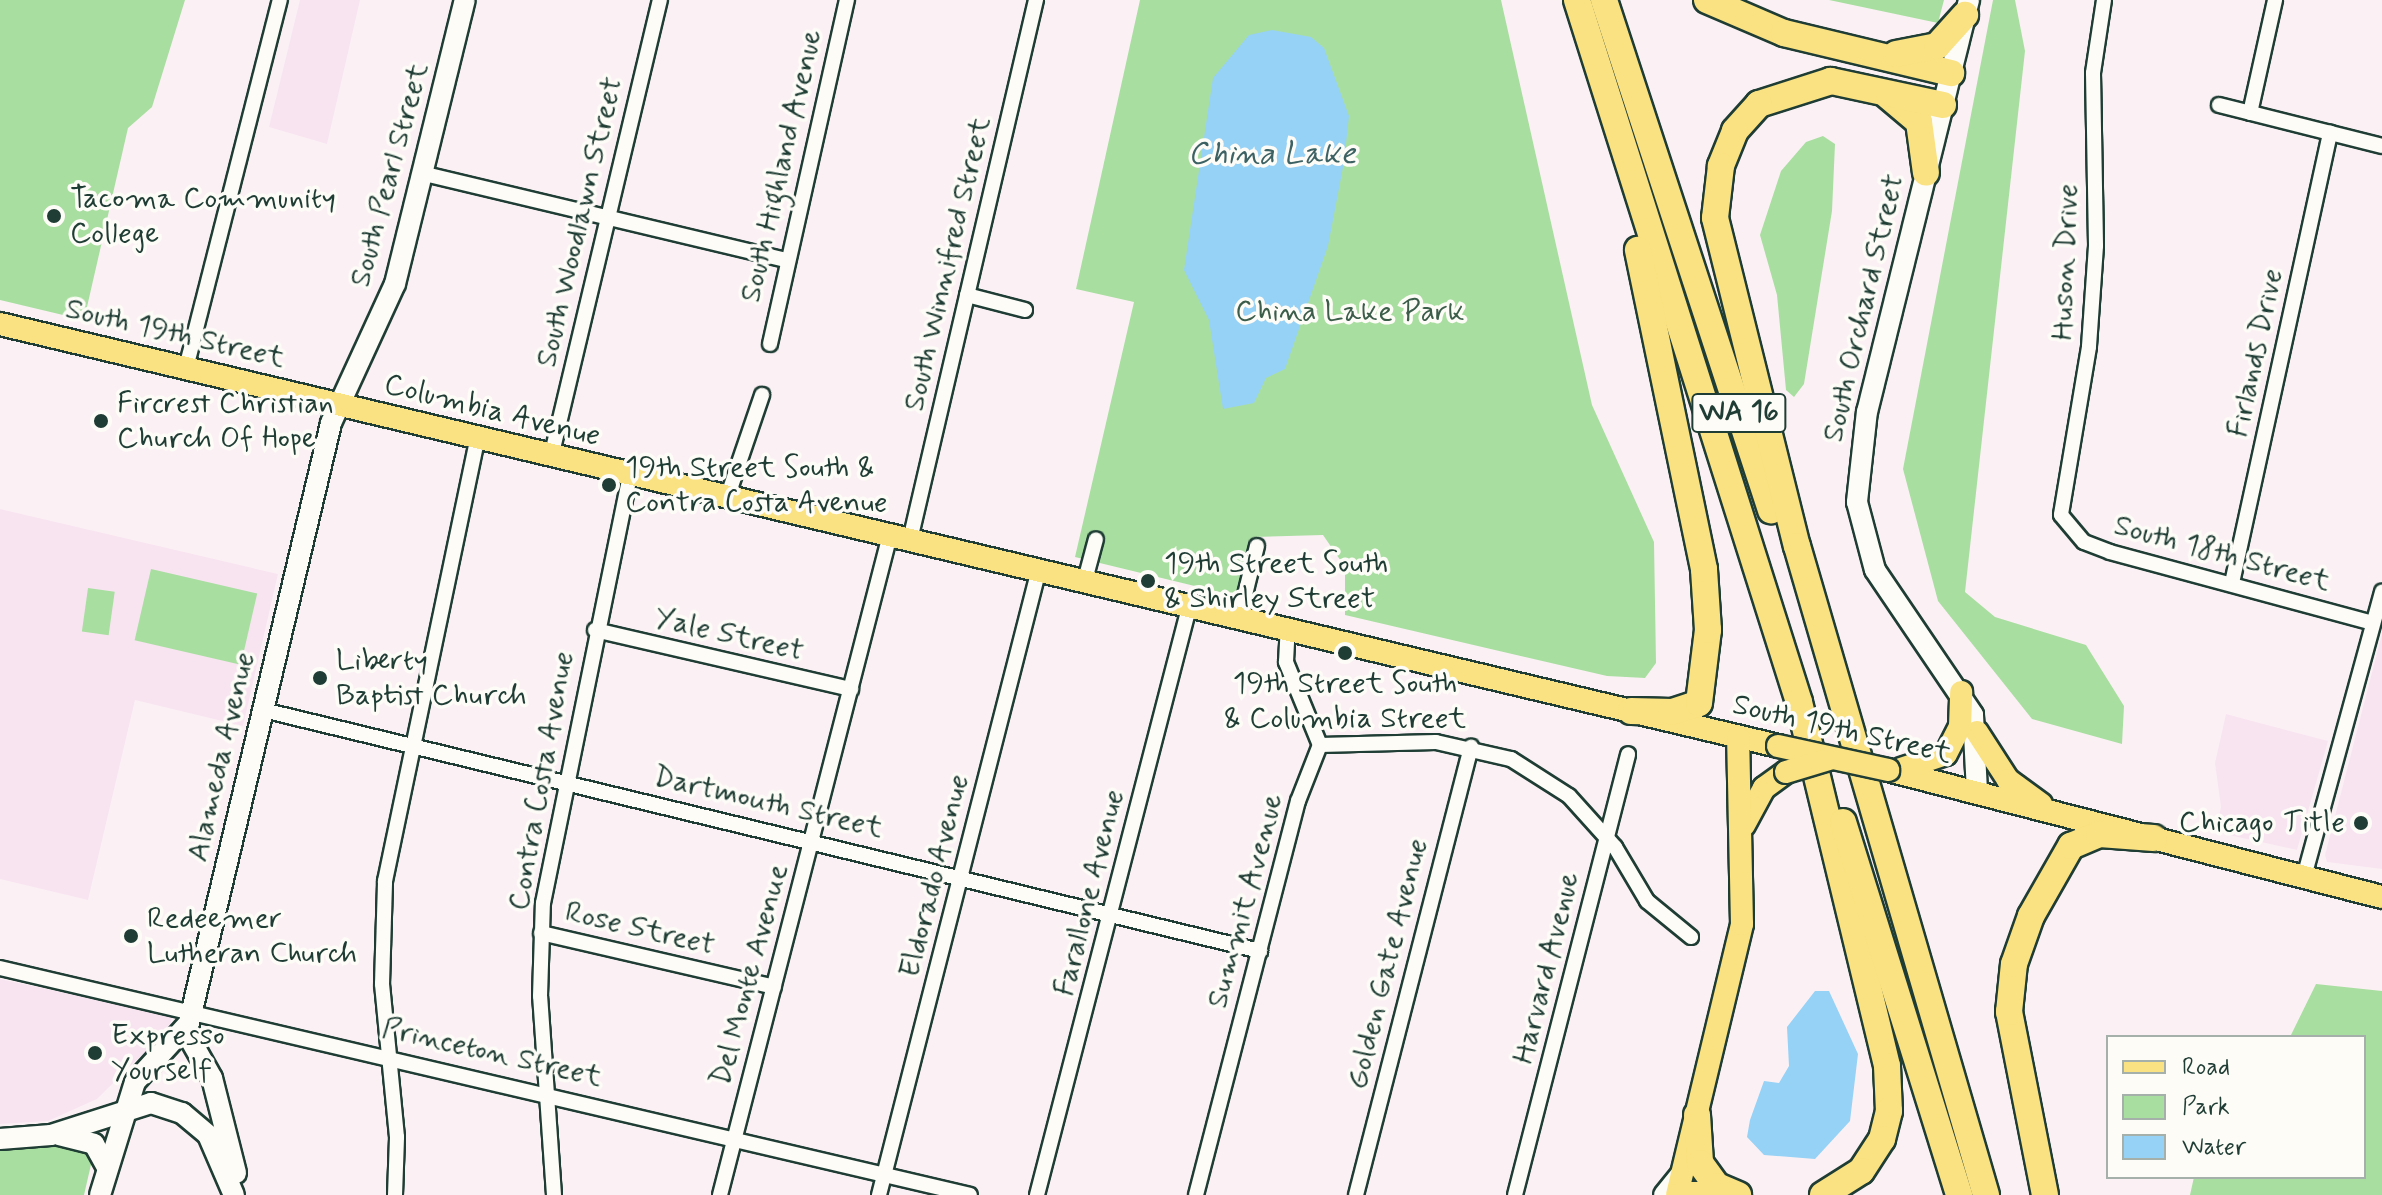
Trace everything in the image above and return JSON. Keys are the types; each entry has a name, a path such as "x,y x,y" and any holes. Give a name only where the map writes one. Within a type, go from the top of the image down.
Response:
{"highway":[{"path":"1569,0 1659,325 1704,569 1703,695 1689,709 1631,711"},
{"name":"WA 16","path":"1577,0 1799,702 1858,863 1959,1195"},
{"name":"WA 16","path":"1604,0 1876,825 1986,1195"},
{"path":"1688,0 1756,35 1814,51 1866,52 1937,46 1967,7"},
{"path":"1707,0 1742,19 1951,73"},
{"path":"1876,825 1715,218 1721,166 1735,131 1759,104 1831,81 1943,105"},
{"path":"1870,87 1905,104 1919,122 1926,173"},
{"path":"1799,702 1889,1084 1887,1126 1874,1154 1855,1177 1823,1195"},
{"path":"2045,1195 2009,1012 2014,964 2071,846 2108,833 2154,838"},
{"path":"1697,1115 1700,1163 1717,1186 1738,1195"},
{"path":"1680,1188 1727,1195"}],"main road":[{"name":"South Pearl Street","path":"337,403 390,301 425,174 465,0"},
{"name":"South Orchard Street","path":"1967,7 1867,411 1857,502 1875,570 1961,692 1977,732 1977,792"},
{"name":"South 19th Street","path":"0,324 337,403"},
{"name":"Columbia Avenue","path":"337,403 630,476 1288,626"},
{"name":"Alameda Avenue","path":"186,1032 337,403"},
{"name":"South 19th Street","path":"1288,626 1738,737 1898,771 2382,897"},
{"path":"1898,771 1946,754 1960,727 1961,692"},
{"path":"1977,732 2008,780 2051,812"},
{"path":"1664,1195 1680,1188 1739,946 1743,826 1738,737"},
{"path":"1743,826 1764,788 1786,772 1830,758"},
{"path":"100,1195 123,1106 140,1075 186,1032 227,1119 236,1195"},
{"path":"51,1135 123,1106 151,1103 192,1119 224,1160 236,1195"},
{"path":"0,1139 51,1135 94,1144 107,1167"}],"street":[{"path":"186,368 280,0"},
{"name":"South Woodlawn Street","path":"551,457 660,0"},
{"name":"South Highland Avenue","path":"770,344 786,260 847,0"},
{"name":"South Winnifred Street","path":"900,537 967,295 1036,0"},
{"name":"Huson Drive","path":"2066,524 2061,495 2089,347 2096,233 2093,73 2104,0"},
{"path":"2250,113 2275,0"},
{"path":"2219,105 2382,146"},
{"name":"Firlands Drive","path":"2232,583 2330,133"},
{"path":"425,174 786,260"},
{"path":"967,295 1025,310"},
{"path":"727,498 762,395"},
{"path":"395,1195 382,916 408,747 477,440"},
{"name":"Contra Costa Avenue","path":"554,1195 541,933 563,783 630,476"},
{"name":"South 18th Street","path":"2066,524 2084,542 2110,552 2373,623"},
{"name":"Del Monte Avenue","path":"720,1195 851,689 900,537"},
{"path":"1085,580 1096,539"},
{"path":"1240,615 1257,546"},
{"name":"Eldorado Avenue","path":"879,1195 1039,569"},
{"path":"2304,877 2382,591"},
{"name":"Farallone Avenue","path":"1037,1195 1113,914 1190,604"},
{"path":"1288,626 1286,662 1320,745 1471,746 1541,777 1607,839 1647,901 1691,937"},
{"name":"Yale Street","path":"595,630 851,689"},
{"name":"Dartmouth Street","path":"263,710 408,747 962,875 1260,951"},
{"name":"Summit Avenue","path":"1196,1195 1260,951 1320,745"},
{"name":"Golden Gate Avenue","path":"1356,1195 1471,746"},
{"name":"Harvard Avenue","path":"1515,1195 1628,754"},
{"name":"Rose Street","path":"541,933 774,987"},
{"name":"Princeton Street","path":"0,968 735,1135 970,1195"}],"shaded area":[{"name":"Tacoma Community College","path":"300,0 360,0 327,144 269,127"},
{"path":"0,509 278,574 243,726 135,700 88,900 0,879"},
{"path":"2382,634 2382,869 2327,862 2325,855"},
{"path":"2226,714 2328,741 2297,850 2215,832 2221,807 2215,763"},
{"path":"0,979 172,1016 170,1027 97,1099 48,1121 0,1124"}],"green space":[{"name":"Tacoma Community College","path":"0,0 185,0 152,107 128,128 84,320 0,300"},
{"name":"China Lake Park","path":"1140,0 1501,0 1592,405 1654,542 1656,663 1645,678 1607,676 1345,615 1345,567 1323,535 1253,537 1240,597 1075,557 1134,302 1076,289"},
{"path":"1829,0 1944,0 1938,23"},
{"path":"1993,0 2015,0 2025,51 1965,592 1995,617 2086,645 2124,706 2122,744 2032,719 1938,601 1903,469"},
{"path":"1823,136 1835,144 1832,211 1804,384 1794,397 1786,390 1777,295 1760,235 1781,171 1806,142"},
{"path":"151,569 257,594 241,665 135,640"},
{"path":"88,588 115,592 109,635 82,632"},
{"path":"2316,984 2382,991 2382,1195 2190,1195 2194,1179 2366,1179 2366,1035 2291,1035"},
{"path":"76,1144 93,1156 84,1195 0,1195 0,1151"}],"water":[{"name":"China Lake","path":"1272,30 1311,37 1324,48 1349,116 1344,162 1328,246 1285,369 1266,378 1254,403 1223,409 1209,320 1184,270 1213,78 1249,35"},
{"path":"1815,991 1829,991 1858,1054 1850,1121 1815,1159 1764,1155 1747,1137 1750,1120 1764,1081 1779,1083 1789,1066 1787,1027"}],"place":[{"name":"Tacoma Community College","path":"54,216"},
{"name":"Fircrest Christian Church Of Hope","path":"101,421"},
{"name":"19th Street South & Contra Costa Avenue","path":"609,485"},
{"name":"19th Street South & Shirley Street","path":"1148,581"},
{"name":"19th Street South & Columbia Street","path":"1345,653"},
{"name":"Liberty Baptist Church","path":"320,678"},
{"name":"Chicago Title","path":"2361,823"},
{"name":"Redeemer Lutheran Church","path":"131,936"},
{"name":"Expresso Yourself","path":"95,1053"}]}
